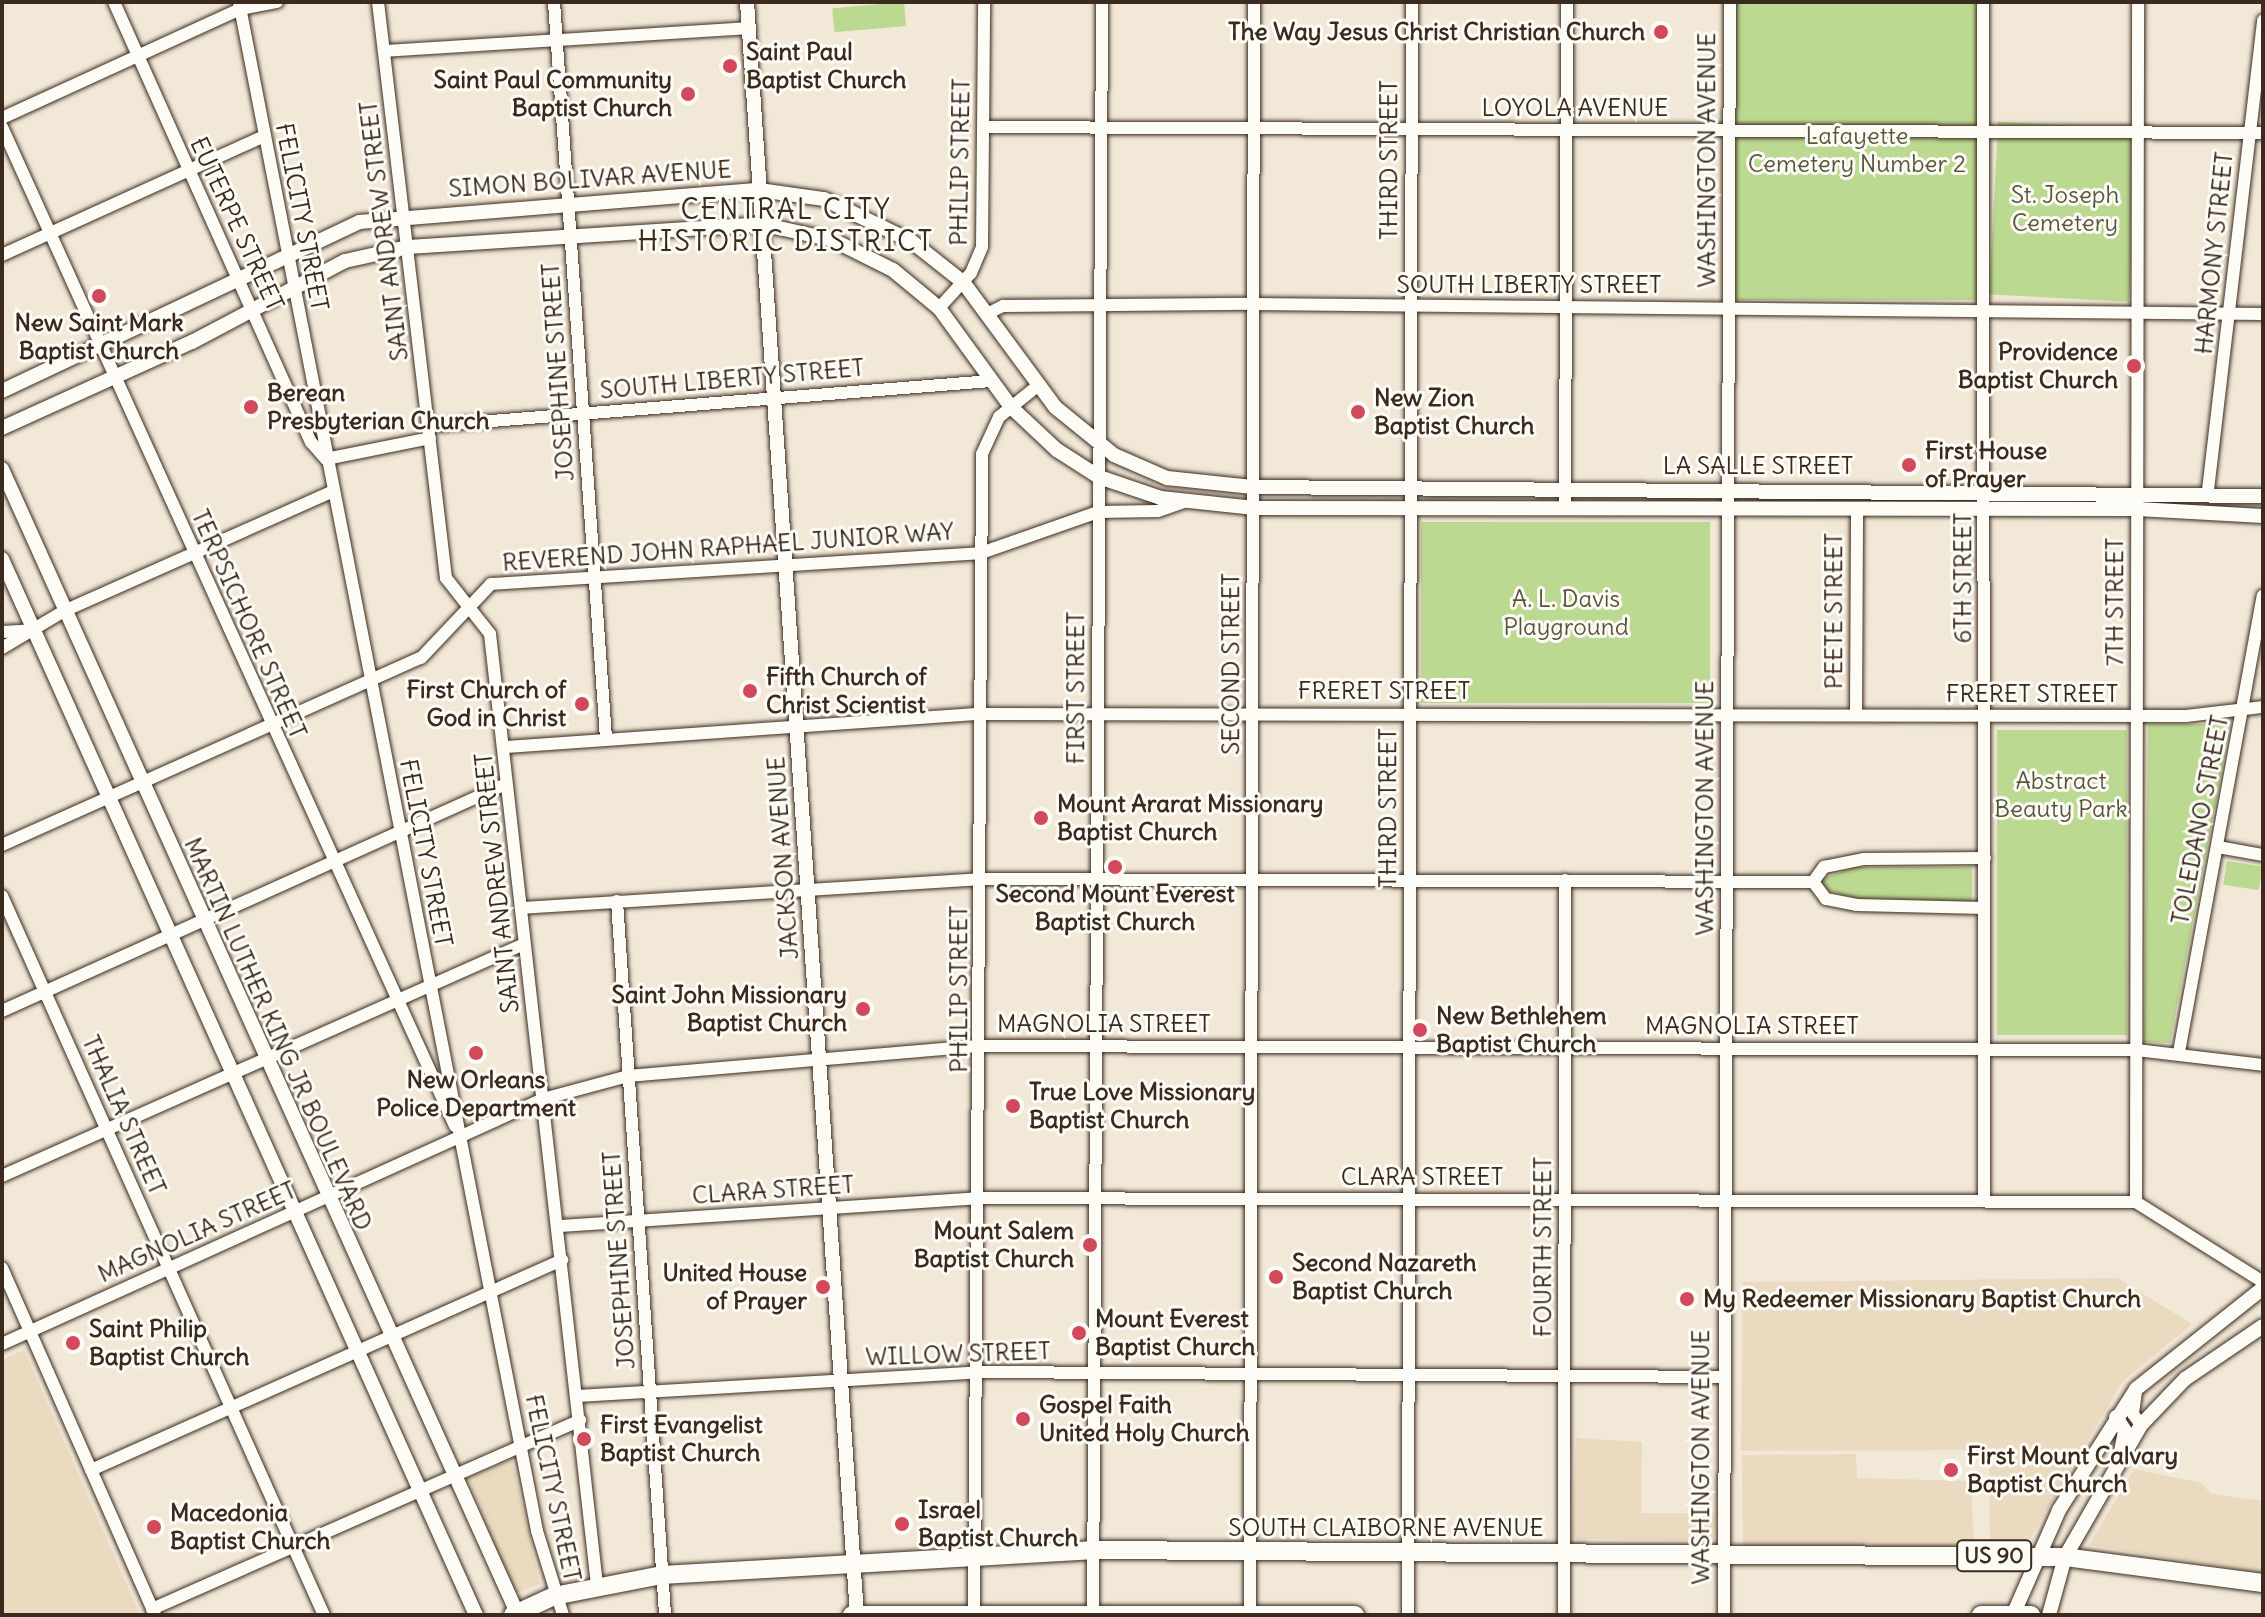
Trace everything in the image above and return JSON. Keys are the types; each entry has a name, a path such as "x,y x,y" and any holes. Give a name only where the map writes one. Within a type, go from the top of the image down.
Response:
{"main road":[{"name":"SOUTH CLAIBORNE AVENUE","path":"516,1614 554,1596 597,1585 662,1575 975,1554 1095,1550 2035,1556 2065,1557 2263,1583"},
{"path":"1981,1615 2019,1614"},
{"path":"855,1615 1355,1615"}],"street":[{"name":"EUTERPE STREET","path":"114,2 237,280 326,459"},
{"path":"2,118 240,6 277,2"},
{"name":"SAINT ANDREW STREET","path":"378,2 446,578 490,634 579,1396 597,1585"},
{"name":"JOSEPHINE STREET","path":"554,2 606,738"},
{"name":"JACKSON AVENUE","path":"747,2 855,1615"},
{"name":"PHILIP STREET","path":"939,308 963,282 982,247 984,2"},
{"name":"FIRST STREET","path":"1093,1614 1102,2"},
{"name":"SECOND STREET","path":"1250,1615 1254,2"},
{"name":"THIRD STREET","path":"1408,1615 1412,2"},
{"path":"1565,508 1567,2"},
{"name":"WASHINGTON AVENUE","path":"1724,1615 1722,1202 1726,1048 1730,2"},
{"name":"6TH STREET","path":"1983,2 1984,1201"},
{"name":"7TH STREET","path":"2136,1202 2138,2"},
{"name":"FELICITY STREET","path":"240,6 519,1443 554,1596 563,1615"},
{"name":"HARMONY STREET","path":"2208,490 2256,132 2263,20"},
{"path":"384,51 748,28"},
{"name":"TERPSICHORE STREET","path":"2,127 395,1001 460,1136"},
{"name":"LOYOLA AVENUE","path":"983,127 1253,130 2138,129 2256,132"},
{"path":"2,255 264,136"},
{"name":"SIMON BOLIVAR AVENUE","path":"2,391 100,347 237,280 286,250 338,228 405,213 759,190 860,212 963,282 989,313 1036,387 1100,446 1167,478 1253,487"},
{"path":"2,428 252,311 345,261 408,247 761,224 853,249 939,308 1011,407 1057,450 1099,477 1184,502 1254,508"},
{"name":"SOUTH LIBERTY STREET","path":"989,313 1003,306 1253,304 2231,309 2263,314"},
{"name":"SOUTH LIBERTY STREET","path":"326,459 430,432 583,414 991,381"},
{"name":"PHILIP STREET","path":"974,1614 984,441 1011,407 1036,387"},
{"name":"MARTIN LUTHER KING JR BOULEVARD","path":"2,469 516,1614"},
{"name":"LA SALLE STREET","path":"1253,487 2208,490 2263,496"},
{"path":"2,648 28,629 64,611 334,491"},
{"name":"REVEREND JOHN RAPHAEL JUNIOR WAY","path":"2,845 429,652 466,607 501,582 786,562 981,553 1098,512 1158,511 1184,502"},
{"name":"LA SALLE STREET","path":"1254,508 1985,507 2138,509 2263,516"},
{"name":"PEETE STREET","path":"1856,715 1857,508"},
{"path":"2,559 28,629 174,934 476,1615"},
{"name":"TOLEDANO STREET","path":"2179,1052 2263,596"},
{"path":"2,632 28,629"},
{"name":"FRERET STREET","path":"505,747 981,714 2137,717 2243,712 2263,707"},
{"path":"2,1011 506,784"},
{"path":"2218,847 2263,855"},
{"path":"1813,882 1824,867 1864,859 1985,858"},
{"path":"521,908 981,879 1813,882"},
{"name":"FOURTH STREET","path":"1564,1615 1565,880"},
{"path":"1813,882 1826,899 1857,905 1984,908"},
{"name":"THALIA STREET","path":"2,896 324,1615"},
{"name":"JOSEPHINE STREET","path":"617,901 665,1615"},
{"path":"2,1176 524,944"},
{"name":"MAGNOLIA STREET","path":"2,1344 543,1099 628,1076 981,1046 2136,1050 2179,1052 2263,1065"},
{"name":"CLARA STREET","path":"559,1226 979,1198 2136,1202"},
{"path":"2019,1614 2035,1556 2116,1417 2136,1389 2263,1285 2136,1202"},
{"path":"91,1470 388,1333 562,1260"},
{"path":"2,1268 154,1612 293,1544 452,1472 580,1420"},
{"path":"2049,1615 2065,1557 2141,1425 2185,1379 2263,1323"},
{"name":"WILLOW STREET","path":"579,1396 978,1372 1723,1377"},
{"path":"2136,1389 2133,1414 2141,1425"},
{"path":"2116,1417 2125,1431 2119,1460"}],"shaded area":[{"path":"2117,1278 2192,1324 2122,1382 2025,1547 1990,1541 1989,1450 1741,1451 1743,1282"},
{"path":"24,1350 140,1615 2,1615 2,1360"},
{"path":"1576,1438 1642,1442 1641,1513 1715,1513 1714,1540 1572,1539"},
{"path":"1856,1454 1857,1478 1971,1481 1974,1548 1743,1548 1742,1455"},
{"path":"512,1459 540,1584 514,1594 468,1478"},
{"path":"2134,1469 2201,1483 2211,1494 2263,1501 2263,1573 2089,1545"}],"green space":[{"path":"904,2 906,26 834,32 832,8"},
{"name":"Lafayette Cemetery Number 2","path":"1735,2 1977,2 1977,300 1735,300"},
{"name":"St. Joseph Cemetery","path":"1998,122 2138,129 2129,302 1989,294"},
{"name":"A. L. Davis Playground","path":"1421,522 1710,522 1710,703 1421,703"},
{"path":"2148,724 2222,724 2229,733 2170,1043 2144,1042"},
{"name":"Abstract Beauty Park","path":"1997,730 2127,730 2127,1035 1997,1035"},
{"path":"2227,861 2263,867 2259,890 2223,885"},
{"path":"1854,867 1972,867 1972,902 1855,899 1820,888 1821,879"}],"place":[{"name":"The Way Jesus Christ Christian Church","path":"1661,32"},
{"name":"Saint Paul Baptist Church","path":"730,66"},
{"name":"Saint Paul Community Baptist Church","path":"688,94"},
{"name":"New Saint Mark Baptist Church","path":"99,296"},
{"name":"Providence Baptist Church","path":"2134,366"},
{"name":"Berean Presbyterian Church","path":"251,407"},
{"name":"New Zion Baptist Church","path":"1358,412"},
{"name":"First House of Prayer","path":"1909,465"},
{"name":"Fifth Church of Christ Scientist","path":"750,691"},
{"name":"First Church of God in Christ","path":"582,704"},
{"name":"Mount Ararat Missionary Baptist Church","path":"1041,818"},
{"name":"Second Mount Everest Baptist Church","path":"1115,867"},
{"name":"Saint John Missionary Baptist Church","path":"863,1009"},
{"name":"New Bethlehem Baptist Church","path":"1420,1030"},
{"name":"New Orleans Police Department","path":"476,1053"},
{"name":"True Love Missionary Baptist Church","path":"1013,1106"},
{"name":"Mount Salem Baptist Church","path":"1090,1245"},
{"name":"Second Nazareth Baptist Church","path":"1276,1277"},
{"name":"United House of Prayer","path":"823,1287"},
{"name":"My Redeemer Missionary Baptist Church","path":"1687,1299"},
{"name":"Mount Everest Baptist Church","path":"1079,1333"},
{"name":"Saint Philip Baptist Church","path":"73,1343"},
{"name":"Gospel Faith United Holy Church","path":"1023,1419"},
{"name":"First Evangelist Baptist Church","path":"584,1439"},
{"name":"First Mount Calvary Baptist Church","path":"1951,1470"},
{"name":"Israel Baptist Church","path":"902,1524"},
{"name":"Macedonia Baptist Church","path":"154,1527"}],"district":[{"name":"CENTRAL CITY HISTORIC DISTRICT","path":"786,225"}]}
